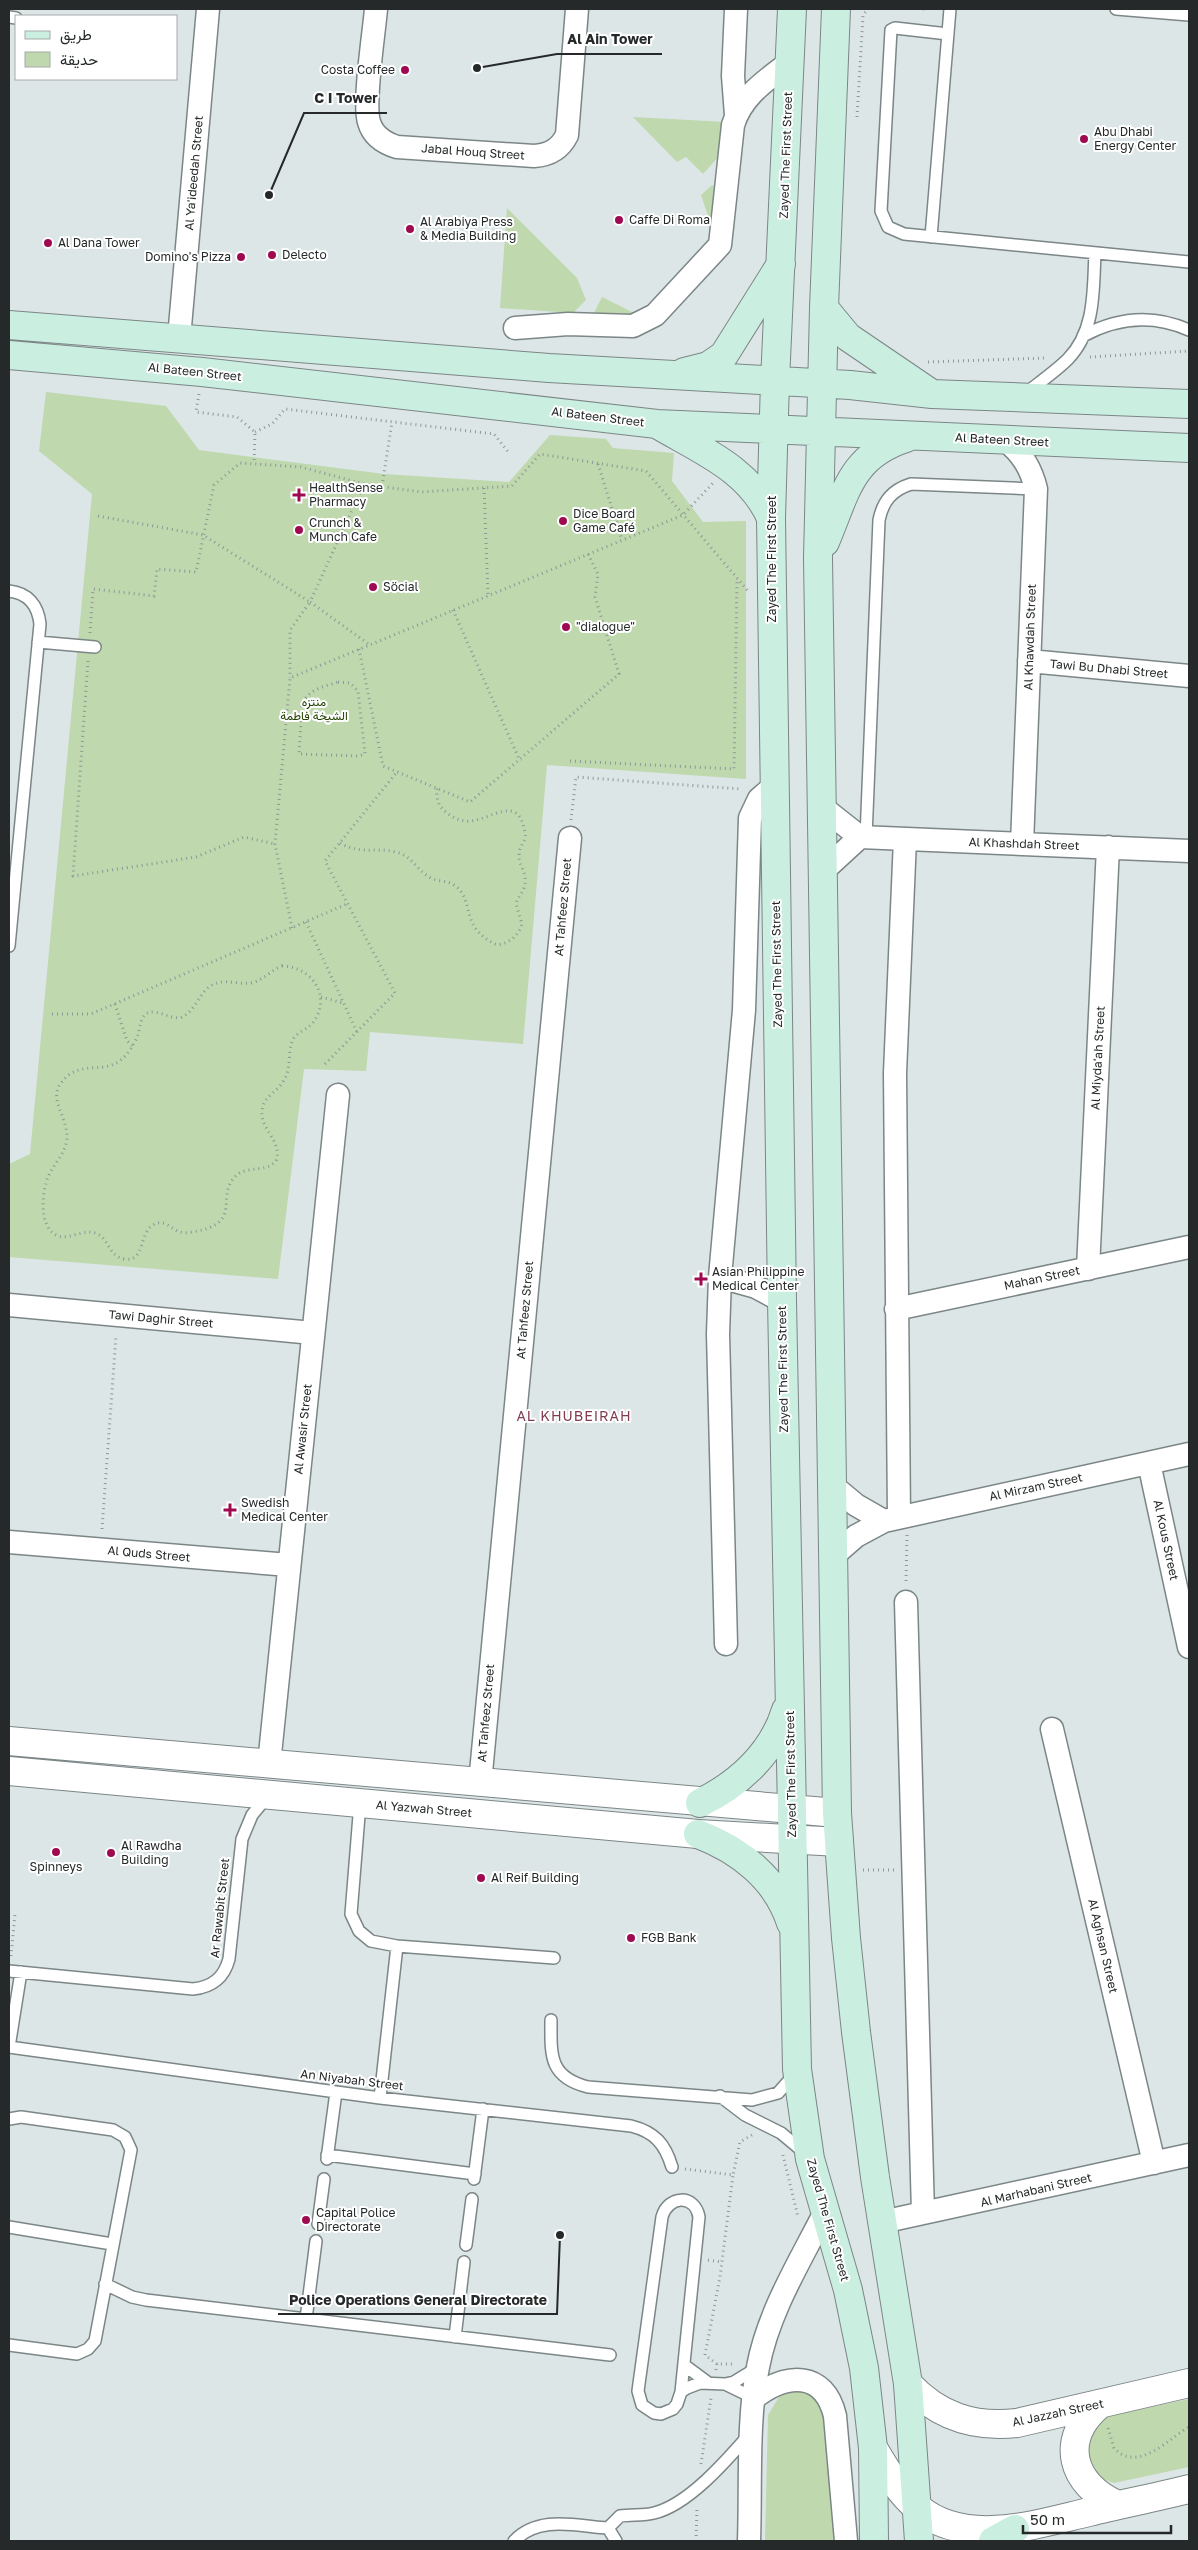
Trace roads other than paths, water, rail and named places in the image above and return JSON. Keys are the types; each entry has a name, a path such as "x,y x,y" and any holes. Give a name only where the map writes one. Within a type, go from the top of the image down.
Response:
{"main road":[{"name":"Zayed The First Street","path":"792,9 782,263 775,382 771,518 770,789 797,2069 810,2158 824,2214 848,2290 866,2378 873,2448 874,2541"},
{"path":"838,11 824,308 818,558 836,1813 856,2032 882,2222 908,2384 919,2541"},
{"path":"661,376 699,370 724,356 782,263"},
{"path":"824,308 848,337 932,394"},
{"path":"9,325 661,376 822,384 932,394 1189,404"},
{"name":"Al Bateen Street","path":"9,356 202,372 656,424 1189,448"},
{"path":"656,424 729,465 753,489 771,518"},
{"path":"818,558 848,488 863,462 883,446 910,436"},
{"path":"700,1803 732,1784 759,1760 778,1731 789,1699"},
{"path":"698,1834 730,1848 758,1870 780,1900 795,1934"}],"street":[{"name":"Al Ya'ideedah Street","path":"179,338 208,9"},
{"name":"Jabal Houq Street","path":"376,9 367,114 373,132 380,139 397,147 534,156 550,153 557,149 567,135 577,9"},
{"path":"736,9 733,76 736,115"},
{"path":"515,328 568,324 633,326 655,315 720,245 733,125 736,115 748,96 790,62"},
{"path":"9,356 9,362"},
{"name":"Al Khawdah Street","path":"1005,440 1022,456 1029,466 1036,489 1022,844"},
{"name":"Tawi Bu Dhabi Street","path":"1029,661 1189,676"},
{"path":"726,1644 718,1334 720,1277 744,1010 750,818 754,808 770,789"},
{"path":"822,807 863,837 823,871"},
{"name":"Al Khashdah Street","path":"863,837 1189,851"},
{"name":"At Tahfeez Street","path":"480,1783 570,838"},
{"path":"832,1485 856,1505 897,1518 895,1073 905,839"},
{"name":"Al Miyda'ah Street","path":"1088,1269 1108,847"},
{"name":"Al Awasir Street","path":"269,1764 338,1094"},
{"name":"Mahan Street","path":"896,1309 1189,1247"},
{"path":"720,1277 756,1286 782,1301"},
{"name":"Tawi Daghir Street","path":"9,1305 313,1333"},
{"name":"Al Mirzam Street","path":"833,1556 856,1536 897,1518 1189,1454"},
{"name":"Al Kous Street","path":"1149,1463 1189,1647"},
{"name":"Al Quds Street","path":"9,1542 289,1565"},
{"path":"906,1602 923,2214"},
{"name":"Al Aghsan Street","path":"1052,1729 1154,2163"},
{"path":"9,1741 700,1803 836,1813"},
{"name":"Al Yazwah Street","path":"9,1771 698,1834 839,1842"},
{"name":"Al Marhabani Street","path":"882,2222 1189,2155"},
{"path":"749,2541 752,2431 758,2368 774,2314 824,2214"},
{"path":"754,2398 774,2384 793,2379 803,2381 820,2389 832,2403 835,2416 846,2541"},
{"name":"Al Jazzah Street","path":"908,2384 931,2405 945,2413 979,2424 1017,2423 1189,2383"},
{"path":"1102,2403 1087,2416 1078,2431 1074,2454 1079,2471 1088,2487 1118,2505"},
{"path":"873,2448 893,2479 918,2508 940,2520 964,2528 1004,2535 1118,2505 1189,2489"}],"lane":[{"path":"931,237 950,9"},
{"path":"1116,9 1189,16"},
{"path":"948,34 895,28 891,30 881,211 884,222 893,231 968,241 1189,262"},
{"path":"1020,398 1069,358 1083,336 1091,314 1095,253"},
{"path":"1083,336 1112,322 1128,319 1160,320 1189,330"},
{"path":"863,837 879,520 884,504 895,491 911,484 1036,489"},
{"path":"9,591 24,594 36,607 40,624 9,946"},
{"path":"38,642 92,647"},
{"name":"Ar Rawabit Street","path":"13,1972 193,1989 201,1988 217,1981 227,1968 229,1959 242,1839 252,1815 269,1795"},
{"path":"360,1803 351,1914 359,1930 371,1941 397,1946 554,1958"},
{"path":"380,2098 397,1946"},
{"path":"9,2047 13,1972"},
{"path":"551,2020 551,2056 561,2073 578,2084 752,2100 768,2098 786,2087 797,2069"},
{"name":"An Niyabah Street","path":"9,2047 380,2098 641,2129 656,2137 662,2144 672,2167"},
{"path":"336,2092 327,2157 474,2177 483,2109"},
{"path":"720,2096 745,2115 781,2133 810,2158"},
{"path":"9,2119 21,2117 113,2130 125,2137 129,2143 130,2157 112,2244 97,2335 88,2349 77,2354 9,2345"},
{"path":"318,2224 324,2178"},
{"path":"466,2245 472,2198"},
{"path":"684,2199 695,2205 699,2217 681,2392 677,2404 661,2414 654,2413 642,2405 638,2391 662,2217 664,2211 672,2202 684,2199"},
{"path":"9,2227 112,2244"},
{"path":"306,2319 316,2241"},
{"path":"455,2337 464,2262"},
{"path":"105,2284 132,2297 146,2300 610,2356"},
{"path":"684,2365 707,2382"},
{"path":"725,2384 743,2378 758,2368"},
{"path":"681,2392 693,2385 707,2382 725,2384 754,2398"},
{"path":"514,2541 526,2531 541,2524 608,2528 620,2516 655,2513 676,2503 716,2469 752,2431"},
{"path":"608,2528 616,2541"}],"place":[{"name":"Al Ain Tower","path":"477,68"},
{"name":"Costa Coffee","path":"405,70"},
{"name":"Abu Dhabi Energy Center","path":"1084,139"},
{"name":"C I Tower","path":"269,195"},
{"name":"Caffe Di Roma","path":"619,220"},
{"name":"Al Arabiya Press & Media Building","path":"410,229"},
{"name":"Al Dana Tower","path":"48,243"},
{"name":"Delecto","path":"272,255"},
{"name":"Domino's Pizza","path":"241,257"},
{"name":"HealthSense Pharmacy","path":"299,495"},
{"name":"Dice Board Game Café","path":"563,521"},
{"name":"Crunch & Munch Cafe","path":"299,530"},
{"name":"Söcial","path":"373,587"},
{"name":"\"dialogue\"","path":"566,627"},
{"name":"Asian Philippine Medical Center","path":"701,1279"},
{"name":"Swedish Medical Center","path":"230,1510"},
{"name":"Spinneys","path":"56,1852"},
{"name":"Al Rawdha Building","path":"111,1853"},
{"name":"Al Reif Building","path":"481,1878"},
{"name":"FGB Bank","path":"631,1938"},
{"name":"Capital Police Directorate","path":"306,2220"},
{"name":"Police Operations General Directorate","path":"560,2235"}],"district":[{"name":"AL KHUBEIRAH","path":"574,1416"}],"park label":[{"name":"منتزه الشيخة فاطمة","path":"314,709"}]}
